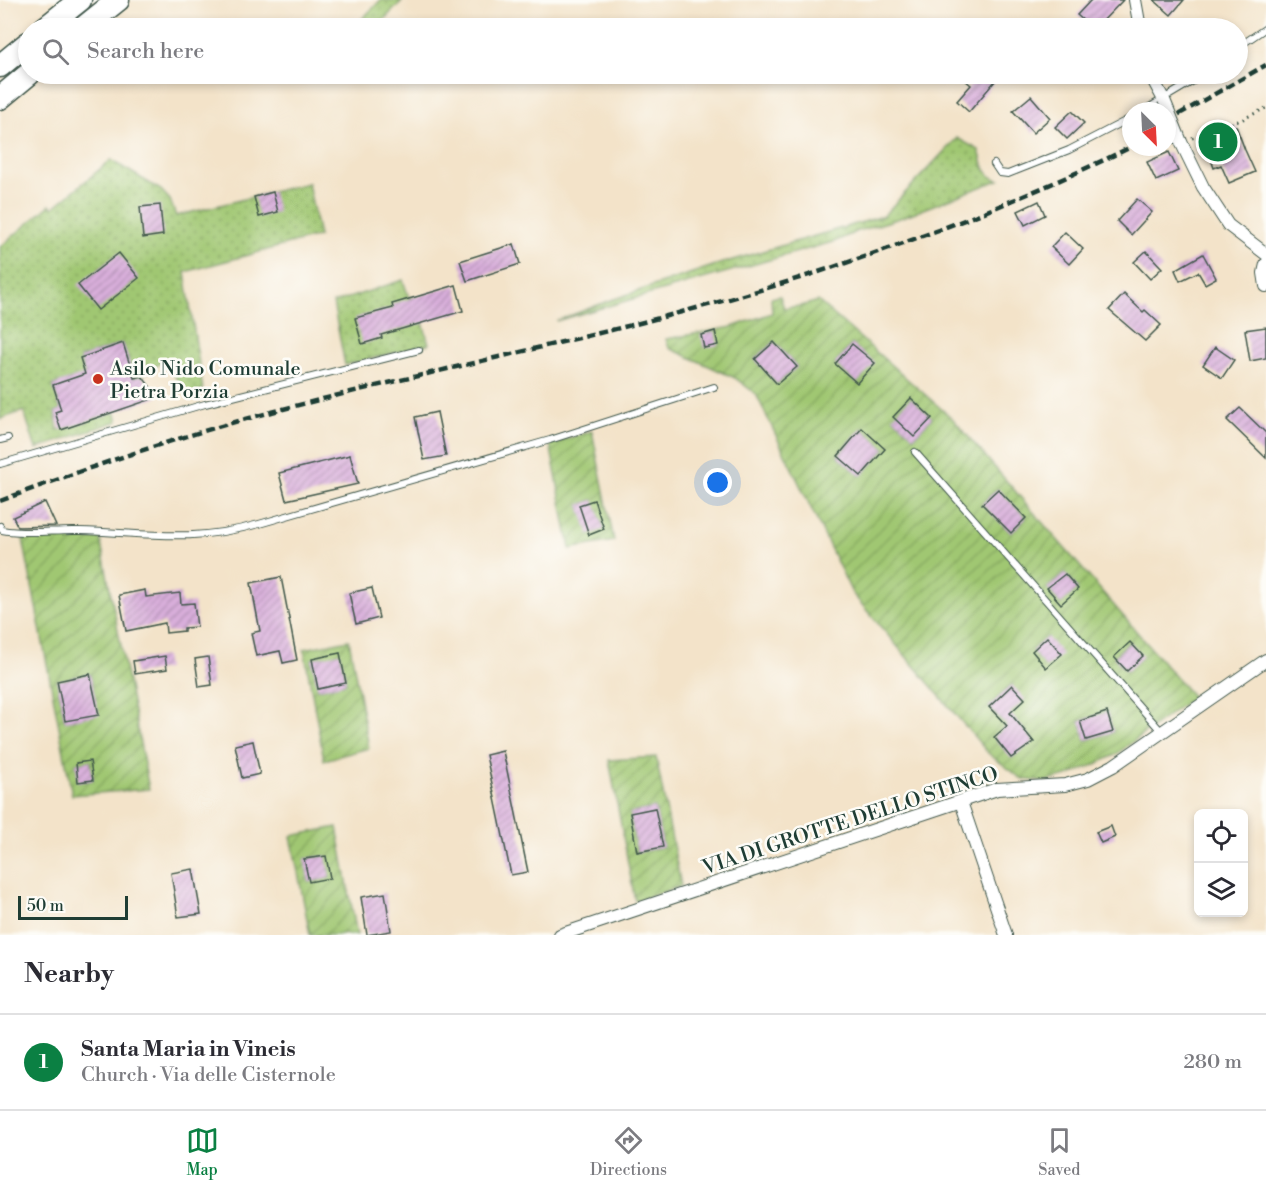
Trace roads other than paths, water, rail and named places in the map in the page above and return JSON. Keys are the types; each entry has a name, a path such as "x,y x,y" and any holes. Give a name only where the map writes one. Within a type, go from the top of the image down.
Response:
{"highway":[{"path":"58,18 80,0"},
{"path":"96,18 118,0"},
{"path":"0,66 18,51"},
{"path":"0,98 18,83"}],"street":[{"path":"1135,0 1138,18"},
{"path":"1155,84 1203,187 1228,225 1266,254"},
{"path":"1266,264 1264,273 1266,286"},
{"name":"VIA DI GROTTE DELLO STINCO","path":"560,935 997,789 1065,785 1088,779 1113,766 1266,660"},
{"path":"961,802 1006,935"}],"lane":[{"path":"1248,41 1266,28"},
{"path":"1160,102 1189,84"},
{"path":"994,164 1000,173 1008,174 1069,150 1122,123"},
{"path":"0,464 205,404 419,350"},
{"path":"1,529 23,532 81,531 169,537 218,534 550,440 714,387"},
{"path":"0,440 8,438"},
{"path":"915,452 1162,732"}],"railway":[{"path":"1248,75 1266,65"},
{"path":"1176,116 1232,84"},
{"path":"0,501 135,453 238,421 659,318 787,282 962,221 1047,186 1122,151"}],"place":[{"name":"Santa Maria in Vineis","path":"1218,142"},
{"name":"Asilo Nido Comunale Pietra Porzia","path":"98,379"}]}
